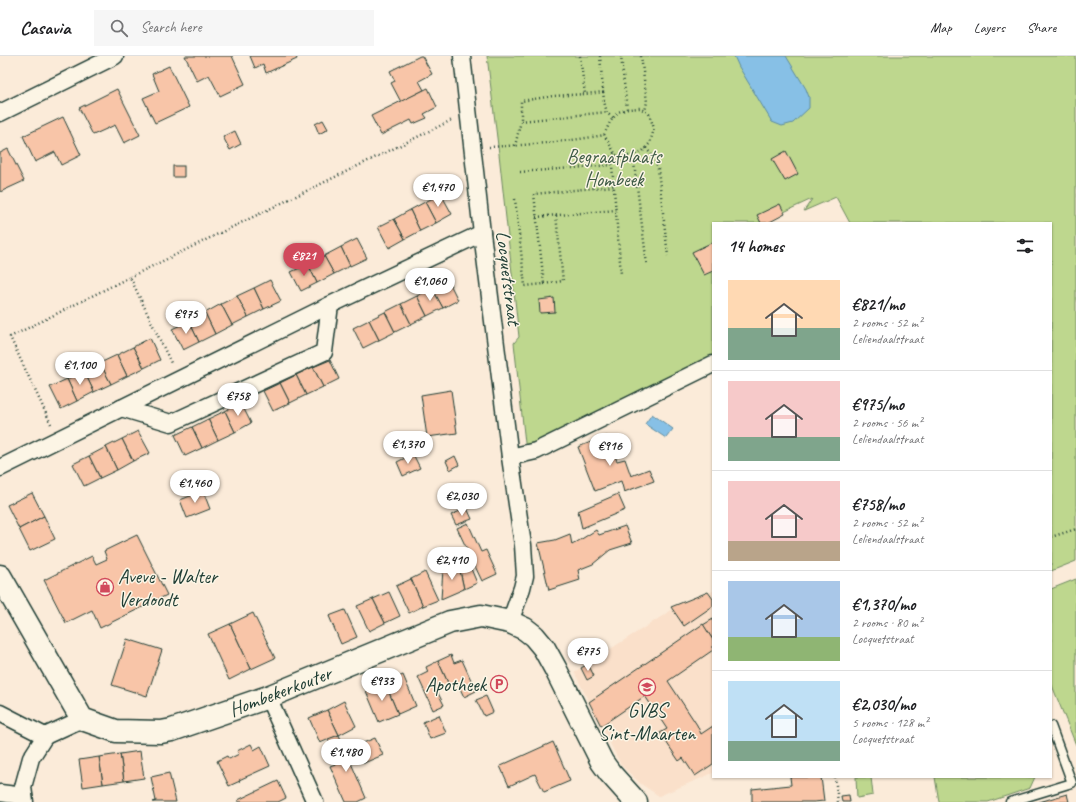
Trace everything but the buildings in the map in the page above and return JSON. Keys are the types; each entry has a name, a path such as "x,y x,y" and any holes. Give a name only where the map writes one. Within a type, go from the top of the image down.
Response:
{"street":[{"path":"0,113 115,56"},
{"name":"Locquetstraat","path":"462,56 482,233 510,457 523,545 524,576 522,588 510,622"},
{"path":"0,468 482,233"},
{"path":"121,408 171,423 324,352 330,306"},
{"path":"510,457 536,451 712,364"},
{"path":"0,576 82,719 45,736 32,758 23,788 25,799 0,794"},
{"name":"Hombekerkouter","path":"82,719 116,731 161,732 172,730 268,697 450,622 481,616 510,622 525,629 534,636 544,648 602,762 636,802"},
{"path":"268,697 315,802"},
{"path":"0,713 45,736"}],"lane":[{"path":"1010,802 1072,783 1052,729"}],"path":[{"path":"580,56 585,94"},
{"path":"600,56 604,101 607,112 613,118"},
{"path":"621,56 627,109"},
{"path":"641,56 647,102 644,111"},
{"path":"515,146 521,120 521,101 553,96 604,92"},
{"path":"640,108 649,114 654,128 650,143 646,148 643,151 630,156 616,155 604,135 610,122 618,112 627,109 640,108"},
{"path":"59,439 10,337 468,112"},
{"path":"521,120 607,112"},
{"path":"472,148 515,146 582,139 604,135"},
{"path":"646,148 655,159 658,169 668,256"},
{"path":"614,153 611,157 621,274"},
{"path":"633,155 647,265"},
{"path":"520,172 612,165"},
{"path":"544,284 534,194 614,186"},
{"path":"515,199 525,286 563,281 556,215"},
{"path":"536,217 616,210"},
{"path":"130,277 179,380"},
{"path":"1052,537 1076,528"},
{"path":"835,778 838,802"}],"shaded area":[{"name":"GVBS Sint-Maarten","path":"712,591 712,773 659,796 641,784 621,765 574,672 664,615 674,607"}],"green space":[{"name":"Begraafplaats Hombeek","path":"487,56 1076,56 1076,561 1052,571 1052,222 849,222 836,197 804,211 812,199 762,222 712,222 712,358 526,452 514,343 519,337"},
{"path":"1076,579 1076,745 1052,685 1052,589"},
{"path":"856,778 871,778 873,795 857,798"},
{"path":"935,778 1035,778 1030,788 988,802 939,802"}],"water":[{"path":"734,56 786,56 806,89 809,97 809,108 793,123 782,126 772,122"},
{"path":"652,414 673,429 666,438 645,424"}],"place":[{"name":"Aveve - Walter Verdoodt","path":"105,587"},
{"name":"Apotheek","path":"499,684"},
{"name":"GVBS Sint-Maarten","path":"647,687"}]}
